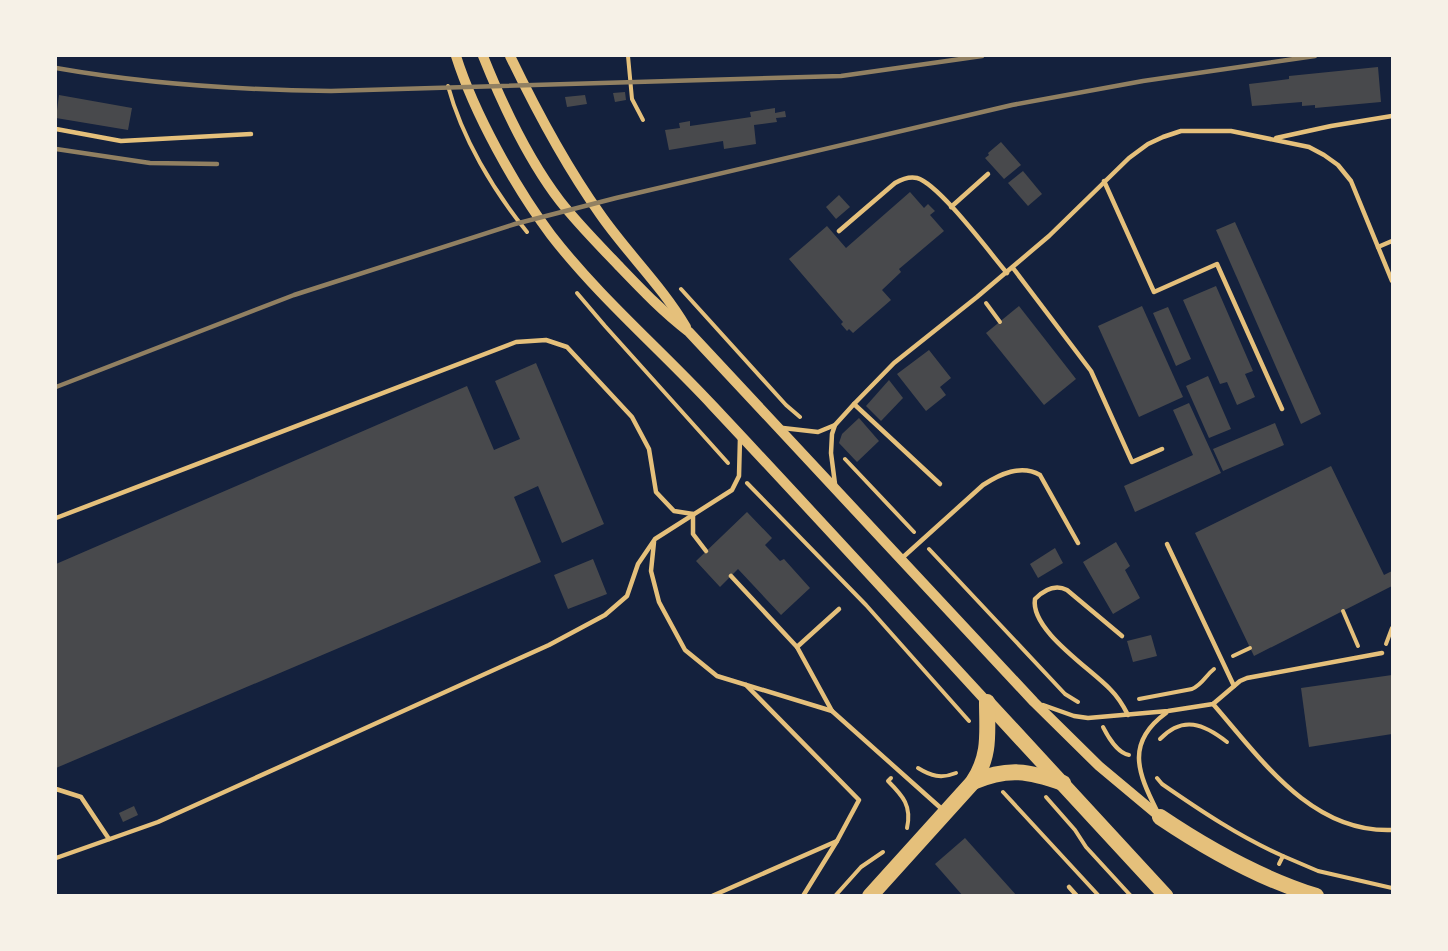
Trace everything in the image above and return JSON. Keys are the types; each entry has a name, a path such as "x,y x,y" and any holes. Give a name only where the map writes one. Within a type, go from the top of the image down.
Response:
{"highway":[{"path":"870,896 973,782 982,769 987,747 987,702"},
{"path":"973,782 1007,771 1043,776 1063,783"},
{"path":"1160,817 1194,840 1244,868 1316,896"}],"main road":[{"path":"987,702 1166,896"}],"street":[{"path":"456,56 473,99 506,165 551,235 987,702"},
{"path":"483,56 530,156 559,200 588,234 662,311 689,332 1034,702 1099,766 1160,817"},
{"path":"510,56 559,150 583,189 600,215 672,303 689,332"}],"lane":[{"path":"1274,139 1341,124 1392,116"},
{"path":"56,129 121,141 251,134"},
{"path":"778,427 818,432 835,425 894,363 1013,268 1129,158 1148,144 1180,131 1231,131 1309,147 1324,154 1345,172 1392,281"},
{"path":"951,207 988,174"},
{"path":"839,231 878,197 906,178 916,178 927,183 951,207 1007,273"},
{"path":"1104,181 1154,292 1217,264 1282,409"},
{"path":"1378,247 1392,241"},
{"path":"1013,268 1092,371 1132,462 1162,449"},
{"path":"56,518 516,342 546,340 567,347 632,417 649,449 656,492 674,511 693,514"},
{"path":"854,404 940,484"},
{"path":"835,425 831,443 836,489"},
{"path":"56,858 158,822 549,645 605,615 627,596 638,564 655,539 726,495 736,484 740,476 740,435"},
{"path":"901,559 983,485 994,477 1020,470 1032,471 1040,475 1078,543"},
{"path":"693,514 693,534 706,550"},
{"path":"655,539 651,571 659,602 685,650 717,676 832,711"},
{"path":"1167,544 1234,686"},
{"path":"731,576 797,647 832,711 945,812"},
{"path":"1122,636 1073,592 1062,587 1049,589 1035,599 1036,615 1046,629 1110,689 1122,703 1128,716"},
{"path":"797,647 839,609"},
{"path":"1034,702 1074,716 1103,718 1168,711 1213,704 1247,678 1382,653"},
{"path":"747,685 859,800 803,896"},
{"path":"1213,704 1267,766 1314,808 1346,824 1361,828 1392,830"},
{"path":"1160,817 1141,779 1139,757 1149,729 1168,711"},
{"path":"56,789 81,797 109,839"},
{"path":"712,896 837,841"},
{"path":"1069,888 1077,896"}],"path":[{"path":"628,56 632,99 643,120"},
{"path":"679,286 786,405 818,432"},
{"path":"994,313 1000,322"},
{"path":"641,366 740,476 866,605 969,720 987,747"},
{"path":"831,443 1065,694 1078,702 1103,705 1103,728 1109,738 1125,755 1139,757"},
{"path":"1343,611 1363,656"},
{"path":"1122,703 1199,686 1207,674 1223,661 1250,648"},
{"path":"1159,740 1176,726 1194,724 1213,732 1233,748"},
{"path":"903,835 909,819 907,802 888,781 906,760 927,774 942,777 959,772"},
{"path":"1155,776 1162,784 1208,816 1241,836 1283,856"},
{"path":"999,787 1099,896"},
{"path":"1043,794 1075,830 1086,847 1131,896"},
{"path":"835,896 861,867 888,848"},
{"path":"1358,881 1392,888"}],"building":[{"path":"1378,67 1381,102 1315,108 1315,105 1302,106 1302,102 1252,106 1249,84 1289,79 1289,76"},
{"path":"625,92 626,100 615,102 613,93"},
{"path":"59,95 132,108 128,130 56,118"},
{"path":"585,95 587,104 567,107 565,97"},
{"path":"775,108 775,113 785,111 786,117 776,118 777,122 754,125 756,144 724,149 723,141 669,150 665,130 680,128 679,123 690,121 690,126 751,117 750,112"},
{"path":"1001,142 1021,165 1004,179 985,158"},
{"path":"1023,171 1042,194 1028,206 1008,183"},
{"path":"910,192 924,208 928,204 935,211 930,215 944,231 899,269 901,272 882,290 891,300 853,333 849,329 847,331 841,324 843,322 789,259 827,226 846,248"},
{"path":"839,195 850,207 836,219 826,207"},
{"path":"1235,222 1321,414 1301,424 1216,230"},
{"path":"1216,286 1253,371 1245,374 1255,397 1237,405 1227,382 1220,384 1183,300"},
{"path":"1019,306 1076,379 1044,405 986,333"},
{"path":"1142,306 1183,397 1139,417 1098,326"},
{"path":"1168,307 1191,359 1176,366 1153,313"},
{"path":"929,350 951,378 940,387 946,395 926,411 897,374"},
{"path":"536,363 604,524 562,543 538,486 514,497 541,562 56,768 56,564 467,386 494,450 520,439 495,381"},
{"path":"1208,376 1231,429 1209,438 1186,386"},
{"path":"889,380 903,398 881,421 866,406"},
{"path":"1189,403 1221,473 1135,512 1124,486 1193,455 1173,410"},
{"path":"859,418 879,441 857,462 839,443 842,434"},
{"path":"1275,423 1284,445 1223,471 1213,449"},
{"path":"1331,466 1384,575 1392,571 1392,586 1254,656 1195,533"},
{"path":"747,512 772,538 765,545 780,561 784,559 810,588 781,615 738,569 720,587 696,561"},
{"path":"1116,542 1130,566 1125,570 1140,598 1113,614 1083,562"},
{"path":"1055,548 1063,563 1038,578 1030,564"},
{"path":"593,559 607,594 568,609 554,575"},
{"path":"1151,635 1157,656 1133,662 1127,641"},
{"path":"1392,675 1392,734 1309,747 1301,688"},
{"path":"134,806 138,815 123,822 119,813"},
{"path":"965,838 1017,896 963,896 935,864"}],"railway":[{"path":"56,68 193,85 331,91 841,76 982,56"},
{"path":"56,387 294,295 515,224 1012,105 1143,81 1315,56"},
{"path":"56,149 150,163 217,164"}]}
